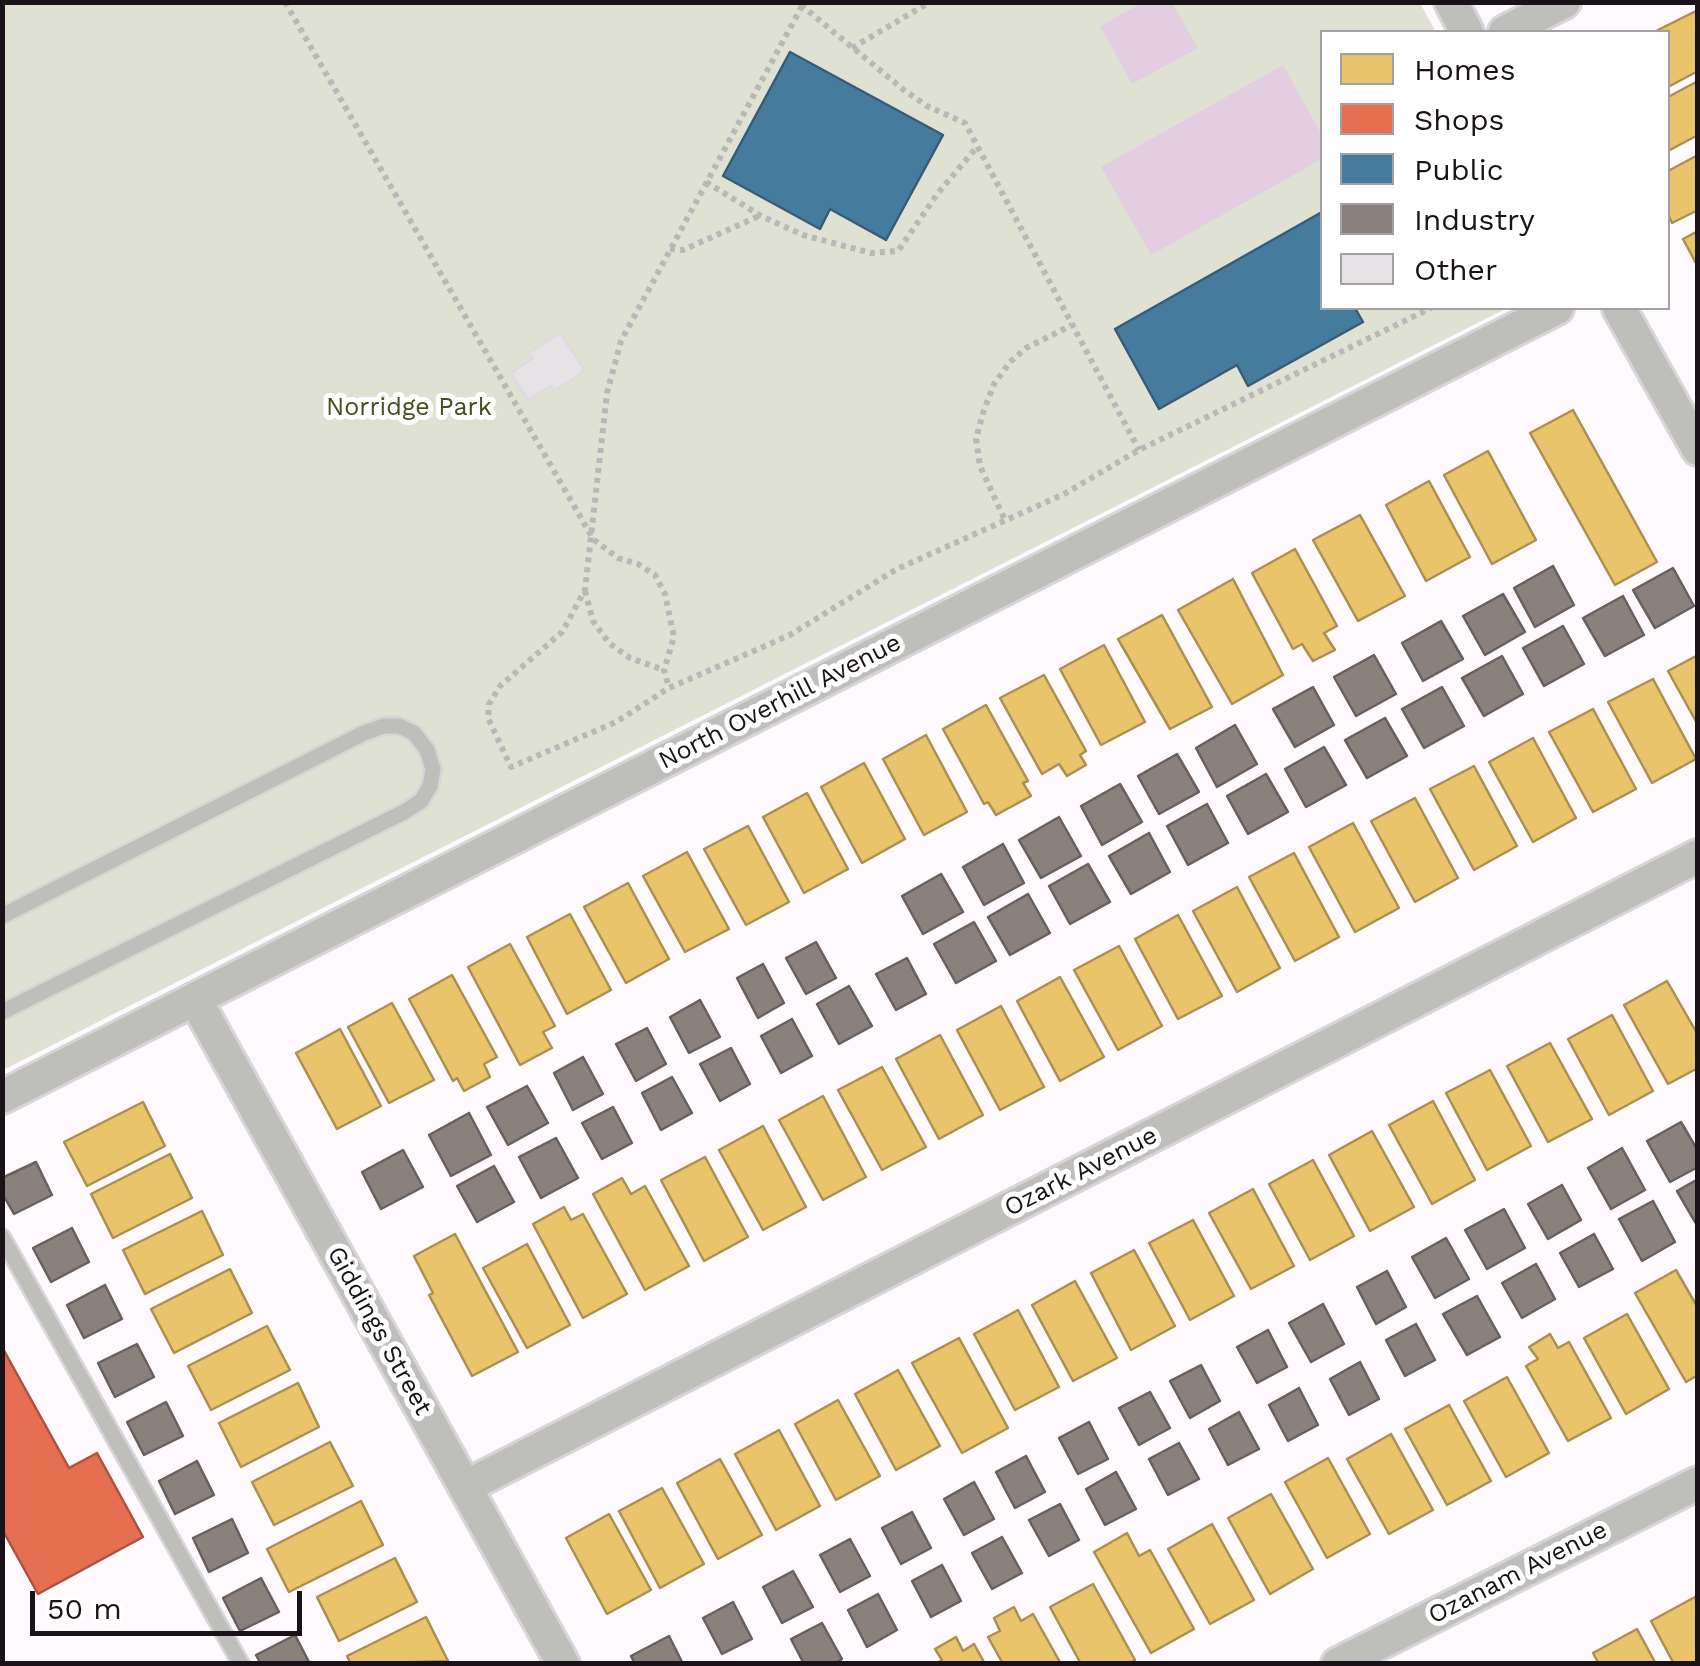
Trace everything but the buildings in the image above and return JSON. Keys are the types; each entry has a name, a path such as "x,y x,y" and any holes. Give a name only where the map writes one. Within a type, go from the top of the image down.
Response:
{"street":[{"path":"1450,2 1466,30"},
{"path":"1509,30 1564,2"},
{"name":"North Overhill Avenue","path":"2,1096 1553,310"},
{"path":"1620,310 1698,450"},
{"name":"Ozark Avenue","path":"465,1486 1698,856"},
{"name":"Giddings Street","path":"196,999 563,1664"},
{"name":"Ozanam Avenue","path":"1338,1664 1698,1483"}],"lane":[{"path":"2,916 364,732 399,726 414,733 427,750 433,769 430,786 420,802 404,812 2,1012"},
{"path":"2,1236 241,1664"}],"path":[{"path":"285,2 593,538 618,558 638,564 654,575 666,594 674,637 664,670 669,688"},
{"path":"852,48 930,2"},
{"path":"1139,450 964,123 927,106 800,4 621,341 611,367 585,590 562,632 500,686 489,704 488,718 512,767 616,722 669,688 790,635 896,569 1064,494 1139,450 1427,310"},
{"path":"706,182 760,216 803,235 871,253 898,250 977,147"},
{"path":"670,249 683,250 760,216"},
{"path":"1004,518 980,466 976,439 983,413 994,384 1010,362 1026,348 1072,325"},
{"path":"585,590 593,621 608,643 630,658 664,670"}],"green space":[{"name":"Norridge Park","path":"3,3 1420,3 1435,30 1320,30 1320,310 1503,310 3,1070"}],"shaded area":[{"path":"1142,3 1172,3 1198,48 1132,84 1100,26"},
{"path":"1283,65 1320,131 1320,160 1151,255 1101,167"}]}
